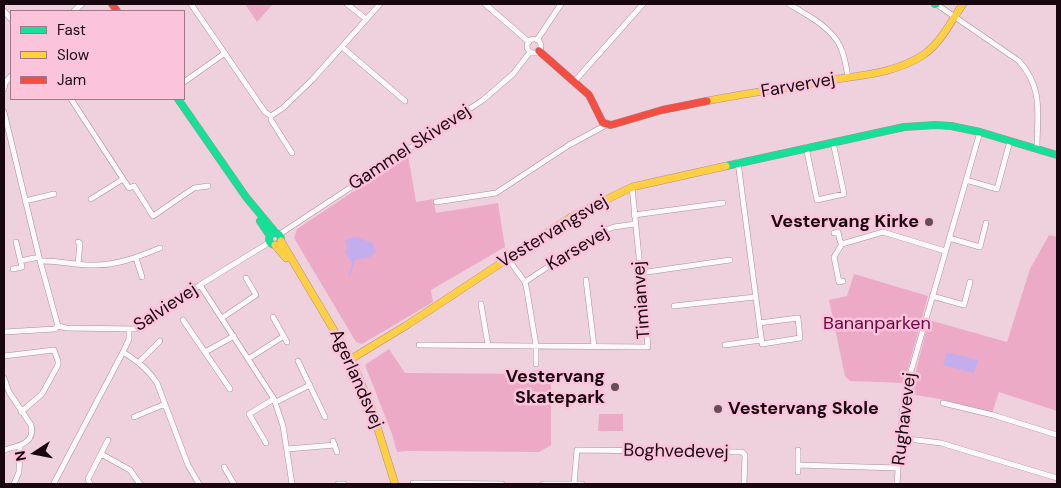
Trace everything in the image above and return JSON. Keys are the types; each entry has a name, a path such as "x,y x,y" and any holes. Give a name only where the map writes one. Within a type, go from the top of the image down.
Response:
{"street":[{"path":"191,4 265,112 271,116 271,120 292,153"},
{"path":"347,4 366,19"},
{"path":"271,116 283,108 312,80 380,4"},
{"path":"485,4 528,42"},
{"path":"537,40 561,4"},
{"path":"574,82 643,4"},
{"path":"789,4 826,28 836,38 844,57 848,77"},
{"path":"936,4 1018,61 1028,72 1034,84 1037,98 1037,149"},
{"name":"Farvervej","path":"436,202 496,193 569,145 606,126 662,110 892,69 908,63 932,47 963,4"},
{"path":"528,42 537,40"},
{"path":"537,40 540,45 539,51"},
{"path":"528,42 527,47 530,52 535,53 539,51"},
{"path":"342,47 405,101"},
{"path":"539,51 593,100 606,126"},
{"name":"Gammel Skivevej","path":"275,238 483,100 513,74 530,52"},
{"path":"185,81 225,53"},
{"path":"4,89 10,77"},
{"path":"72,100 129,188 134,186 154,216 194,188 208,186"},
{"name":"Agerlandsvej","path":"179,100 275,238 331,323 351,359 370,404 395,484"},
{"path":"4,112 6,129 58,326"},
{"name":"Vestervangsvej","path":"351,359 571,217 632,187 806,147 904,127 924,125 951,126 980,132 1057,154"},
{"name":"Rughavevej","path":"897,484 905,393 980,132"},
{"path":"966,180 997,189 1010,141"},
{"path":"806,147 817,200 844,194 833,142"},
{"path":"738,162 755,297 762,344 800,338 798,318 759,323"},
{"path":"91,199 123,179"},
{"name":"Timianvej","path":"419,344 648,347 632,187"},
{"path":"25,201 54,194"},
{"path":"634,214 723,203"},
{"path":"949,238 980,247 986,223"},
{"name":"Karsevej","path":"525,282 600,232 614,227 635,224"},
{"path":"834,233 838,232 842,244"},
{"path":"843,281 839,282 834,257 842,244 882,232 945,251"},
{"name":"Salvievej","path":"54,483 123,352 129,339 129,330 146,324 200,285 275,238"},
{"path":"13,269 22,267 16,242"},
{"path":"78,242 80,242 78,264"},
{"path":"20,261 39,259 78,264 106,264 136,258 160,248"},
{"path":"136,258 142,277"},
{"path":"508,258 525,282 536,345 536,364"},
{"path":"640,273 730,260"},
{"path":"222,318 256,295 246,278"},
{"path":"586,280 594,346"},
{"path":"932,296 964,305 970,282"},
{"path":"200,285 275,400 283,426 290,484"},
{"path":"674,306 755,297"},
{"path":"481,304 488,345"},
{"path":"248,358 286,339 272,317"},
{"path":"183,320 230,389"},
{"path":"4,332 55,328 58,326 66,328 129,330"},
{"path":"205,352 234,336"},
{"path":"724,344 761,340"},
{"path":"139,362 160,341"},
{"path":"4,356 54,350 58,361 58,365 42,394 21,412"},
{"path":"123,352 139,362 153,378 188,465 199,484"},
{"path":"298,361 325,417"},
{"path":"4,378 7,394 31,425 32,431 30,437 20,446 4,450"},
{"path":"266,443 250,414 275,400 310,385"},
{"path":"943,403 993,415 1057,435"},
{"path":"134,417 165,404"},
{"path":"900,438 941,444 1057,478"},
{"path":"90,484 88,479 108,440"},
{"path":"286,449 334,443 337,452"},
{"path":"14,484 19,472 20,446"},
{"name":"Boghvedevej","path":"574,484 577,450 742,452 745,456 744,484"},
{"path":"798,450 798,472"},
{"path":"101,454 130,470 140,484"},
{"path":"798,465 898,468"},
{"path":"224,467 234,484"},
{"path":"338,484 343,482"},
{"path":"413,483 502,484"},
{"path":"543,484 582,484"}],"green space":[{"path":"245,4 273,4 257,22"},
{"path":"408,155 416,202 433,199 436,213 498,203 505,247 431,290 433,302 362,344 356,342 294,238 297,229"},
{"path":"1049,235 1057,237 1057,411 999,392 992,413 940,399 910,394 929,320 1007,342 1030,269"},
{"name":"Bananparken","path":"854,274 928,296 904,383 850,381 845,376 829,300 847,296"},
{"path":"389,349 405,373 532,374 534,370 551,372 551,445 539,452 397,452 392,434 365,365"},
{"path":"599,414 623,414 623,431 598,431"}],"shaded area":[{"path":"357,237 372,243 376,251 370,257 355,260 350,277 352,263 345,252 347,247 345,241"},
{"path":"947,352 978,360 974,373 943,365"}],"traffic: fast":[{"path":"179,100 246,197 275,232"},
{"path":"726,166 904,127 936,125 980,132 1057,155"},
{"path":"260,221 270,236"},
{"path":"277,233 280,234 281,239 280,244 273,245 270,244 269,237 270,234 277,233"}],"traffic: slow":[{"path":"707,101 867,75 902,66 923,55 935,44 963,4"},
{"path":"351,359 407,325 571,217 632,187 726,166"},
{"path":"281,241 351,359 370,404 395,484"},
{"path":"275,245 286,258"}],"traffic: jam":[{"path":"112,4 116,10"},
{"path":"539,51 589,95 603,123 611,125 662,110 707,101"}],"place":[{"name":"Vestervang Kirke","path":"929,222"},
{"name":"Vestervang Skatepark","path":"615,387"},
{"name":"Vestervang Skole","path":"718,409"}]}
